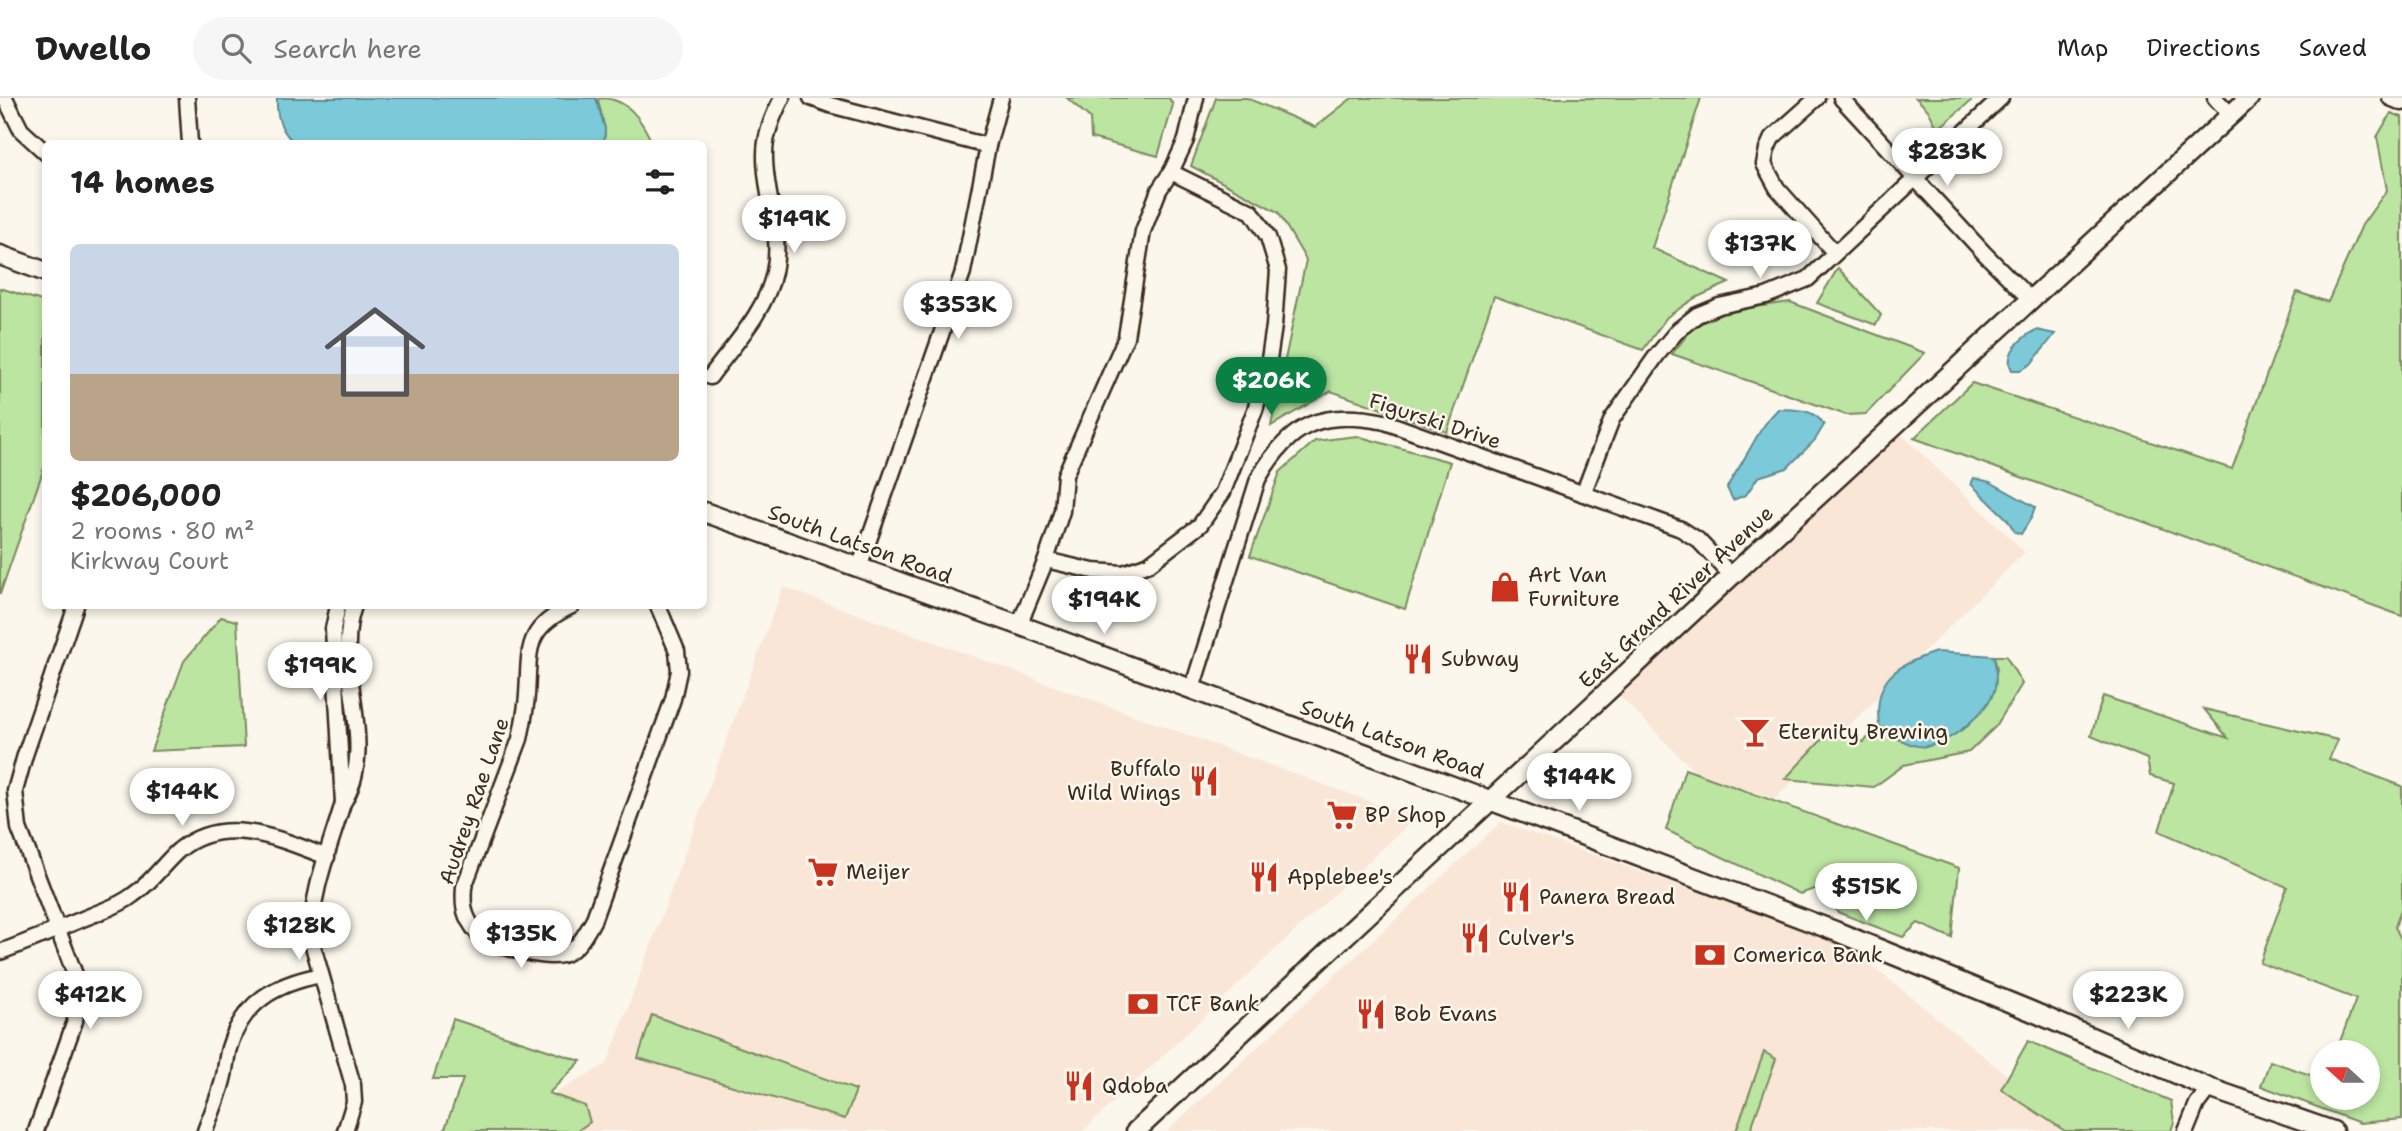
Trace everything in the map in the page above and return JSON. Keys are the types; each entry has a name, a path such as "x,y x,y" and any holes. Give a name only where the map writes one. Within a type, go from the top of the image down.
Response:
{"main road":[{"name":"East Grand River Avenue","path":"1136,1131 2249,98"},
{"path":"0,255 42,271"},
{"name":"South Latson Road","path":"707,514 1019,625 1490,800 1847,936 2043,1016 2209,1088 2333,1131"}],"street":[{"path":"5,98 21,130 42,149"},
{"path":"187,98 190,140"},
{"path":"710,377 760,308 774,274 776,235 765,154 770,124 782,98"},
{"path":"811,98 988,146"},
{"path":"859,568 963,272 988,146 1001,98"},
{"path":"1019,625 1062,511 1065,475 1126,337 1143,232 1160,188 1186,140 1196,98"},
{"path":"1817,98 1772,138 1764,164 1777,188 1835,253"},
{"path":"1841,98 2030,299"},
{"path":"1583,494 1612,419 1678,330 1697,315 1719,306 1766,296 1808,279 2001,98"},
{"path":"2215,98 2231,115"},
{"path":"2390,98 2402,103"},
{"path":"1046,559 1093,571 1123,573 1149,564 1200,525 1223,492 1255,410 1268,366 1274,326 1278,270 1268,237 1252,212 1171,172"},
{"name":"Figurski Drive","path":"1192,690 1258,479 1270,457 1284,441 1303,427 1331,418 1357,416 1385,422 1681,529 1698,540 1732,576"},
{"path":"36,1131 75,1021 79,985 60,929 19,828 15,791 75,609"},
{"path":"337,609 333,629 344,803"},
{"path":"345,1131 354,1101 353,1085 311,939 311,917 344,803 357,774 358,736 349,636 354,609"},
{"name":"Audrey Rae Lane","path":"564,609 542,626 531,642 527,660 525,717 520,738 464,887 463,903 469,922 481,936 532,955 552,956 566,953 582,940 593,921 673,699 680,671 677,651 659,609"},
{"path":"337,698 353,696"},
{"path":"0,952 133,896 182,848 203,837 247,831 275,837 327,858"},
{"path":"205,1131 223,1081 229,1047 241,1018 264,995 291,981 321,975"},
{"path":"2186,1131 2197,1104 2209,1088"}],"shaded area":[{"path":"1901,434 2025,552 1773,801 1699,776 1620,696"},
{"path":"783,587 1415,818 1083,1131 487,1131 607,1064"},
{"path":"1501,822 1848,946 2076,1131 1167,1131"}],"green space":[{"path":"1067,98 1169,98 1173,105 1158,156 1091,138 1090,118"},
{"path":"1216,98 1247,98 1315,127 1352,98 1701,98 1652,248 1729,283 1695,298 1667,317 1643,350 1494,296 1447,432 1331,391 1271,426 1306,260 1278,212 1191,166"},
{"path":"1916,98 1973,99 1938,129 1928,110"},
{"path":"610,99 626,106 639,119 651,140 604,140 605,129 598,100"},
{"path":"2391,113 2402,117 2402,616 1914,438 1972,383 2232,469 2297,292 2328,302 2362,225 2387,190 2377,137"},
{"path":"1838,268 1881,315 1876,325 1817,303"},
{"path":"0,288 42,301 42,474 0,594"},
{"path":"1790,302 1925,353 1866,414 1846,415 1672,354 1692,329 1720,312"},
{"path":"1357,436 1450,462 1405,609 1250,556 1280,472 1315,441"},
{"path":"221,617 237,621 244,747 151,751 184,661"},
{"path":"1994,656 2006,656 2022,684 1996,726 1969,752 1904,765 1874,787 1785,779 1830,731 1864,742 1879,725 1900,740 1926,747 1946,739 1968,726 1997,670"},
{"path":"2103,696 2228,738 2204,709 2338,740 2329,759 2402,786 2402,906 2395,927 2402,941 2402,1119 2360,1123 2325,1110 2380,1110 2380,1040 2341,1040 2356,999 2260,963 2287,887 2159,831 2174,783 2150,776 2147,759 2091,736"},
{"path":"1685,769 1959,868 1952,938 1918,923 1903,937 1837,912 1830,893 1814,889 1800,894 1666,830"},
{"path":"652,1015 856,1090 845,1119 638,1058"},
{"path":"453,1019 581,1061 549,1093 585,1106 590,1122 577,1131 444,1131 463,1079 433,1079"},
{"path":"2028,1041 2171,1101 2174,1122 2171,1131 2065,1131 2001,1089"},
{"path":"1764,1052 1776,1059 1750,1131 1736,1131"},
{"path":"2270,1061 2310,1075 2310,1104 2261,1086"}],"water":[{"path":"277,98 596,98 605,129 604,140 292,140 280,123"},
{"path":"2036,330 2055,334 2031,364 2021,370 2012,370 2010,358 2015,346"},
{"path":"1778,409 1810,413 1824,425 1815,440 1787,468 1758,477 1746,495 1733,500 1727,488 1763,427"},
{"path":"1974,478 1990,482 2035,507 2021,534 2015,532 2007,519 1971,484"},
{"path":"1936,652 1994,656 1995,688 1977,716 1957,732 1937,744 1914,745 1901,740 1879,725 1880,696 1890,676 1909,662"}],"place":[{"name":"Art Van Furniture","path":"1505,587"},
{"name":"Subway","path":"1418,659"},
{"name":"Eternity Brewing","path":"1755,732"},
{"name":"Buffalo Wild Wings","path":"1204,781"},
{"name":"BP Shop","path":"1342,815"},
{"name":"Meijer","path":"823,872"},
{"name":"Applebee's","path":"1264,877"},
{"name":"Panera Bread","path":"1516,897"},
{"name":"Culver's","path":"1475,938"},
{"name":"Comerica Bank","path":"1710,955"},
{"name":"TCF Bank","path":"1143,1004"},
{"name":"Bob Evans","path":"1371,1014"},
{"name":"Qdoba","path":"1079,1086"}]}
